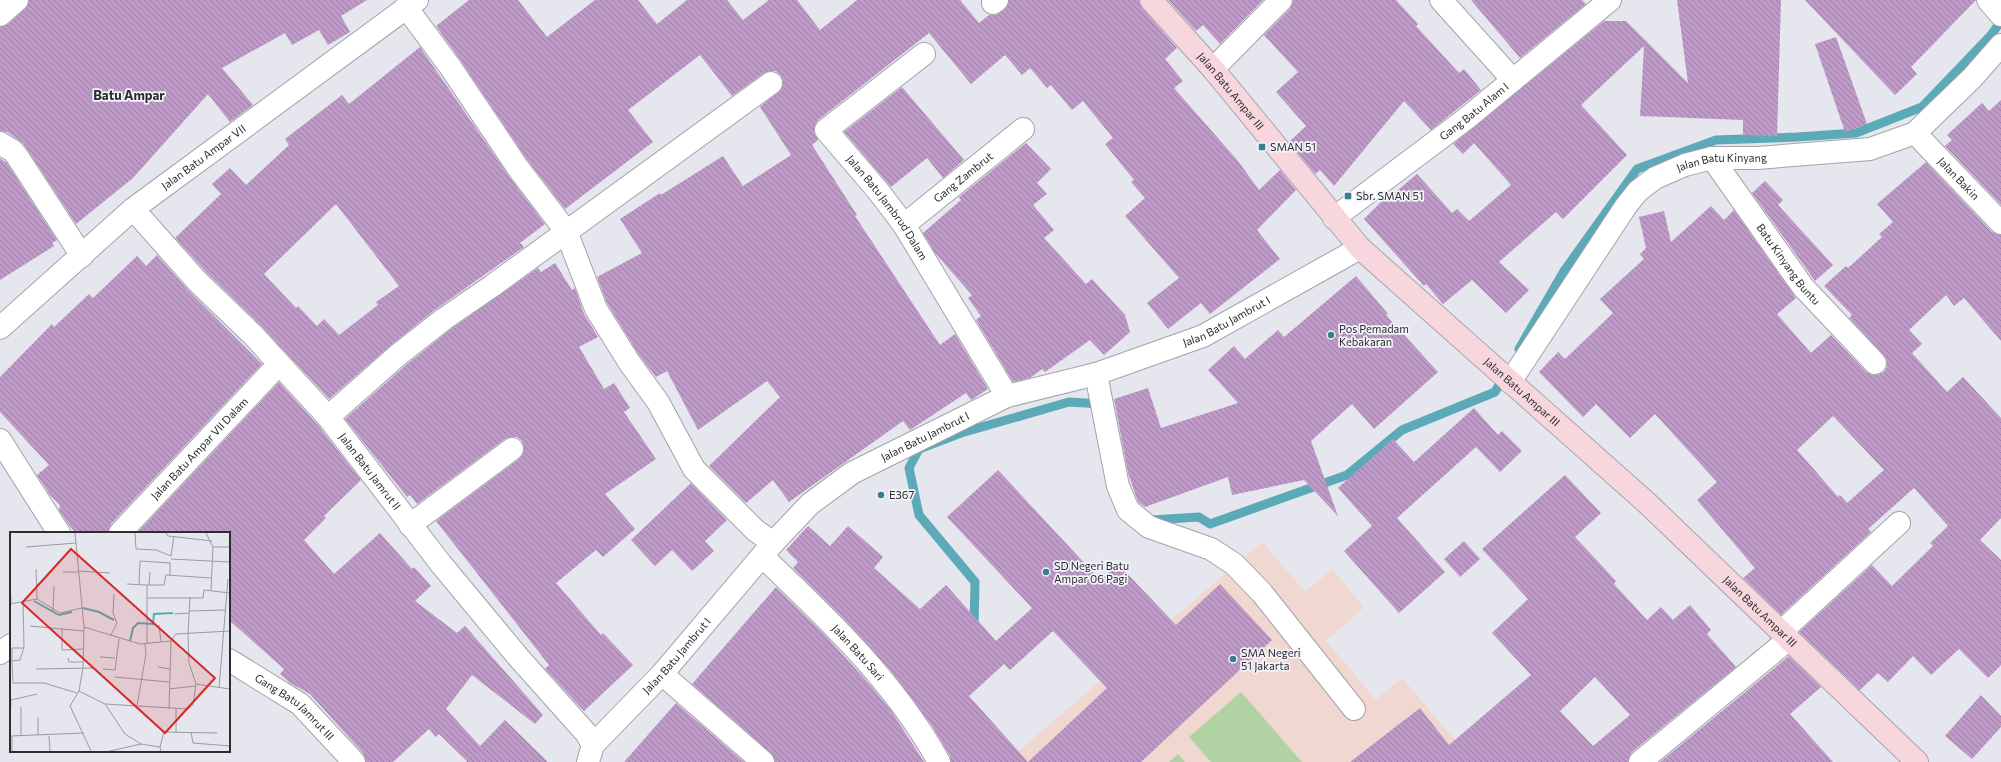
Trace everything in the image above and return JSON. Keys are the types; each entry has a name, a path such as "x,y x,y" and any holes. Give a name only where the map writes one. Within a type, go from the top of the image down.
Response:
{"street":[{"path":"0,14 17,0"},
{"name":"Jalan Batu Ampar III","path":"1150,0 1213,69 1360,248 1647,503 1917,762"},
{"path":"1213,69 1281,0"},
{"path":"1441,0 1513,80"},
{"name":"Gang Batu Alam I","path":"1334,218 1468,118 1610,0"},
{"name":"Jalan Batu Ampar VII","path":"0,328 133,210 412,4"},
{"name":"Jalan Batu Sari","path":"412,4 451,68 518,168 566,231 596,309 629,362 658,402 694,469 755,530 767,549 837,628 899,702 927,740 938,762"},
{"name":"Jalan Batu Kinyang","path":"1508,381 1638,191 1655,178 1685,165 1712,158 1757,158 1870,149 1915,134 1972,78 2001,45"},
{"name":"Jalan Batu Jambrud Dalam","path":"924,54 826,130 904,225 1007,396"},
{"path":"328,417 398,355 432,328 771,83"},
{"name":"Gang Zambrut","path":"904,225 1023,129"},
{"name":"Jalan Bakin","path":"1915,134 2001,223"},
{"path":"0,143 12,151 16,156 82,256"},
{"name":"Batu Kinyang Buntu","path":"1712,158 1803,287 1875,363"},
{"name":"Jalan Batu Jamrut II","path":"133,210 197,281 253,335 328,417 410,525 519,658 586,733 591,753"},
{"name":"Jalan Batu Jambrut I","path":"591,753 662,674 767,549 810,504 852,472 1007,396 1096,374 1202,336 1360,248"},
{"name":"Jalan Batu Ampar VII Dalam","path":"121,532 279,364"},
{"path":"1096,374 1118,486 1128,510 1149,527 1211,549 1234,564 1262,593 1354,709"},
{"path":"0,440 58,532"},
{"path":"410,525 512,449"},
{"path":"1640,762 1785,636 1899,523"},
{"path":"0,653 10,646"},
{"name":"Gang Batu Jamrut III","path":"230,661 300,704 354,762"},
{"path":"662,674 763,762"}],"shaded area":[{"name":"SMA Negeri 51 Jakarta","path":"1262,542 1305,592 1332,569 1364,607 1326,641 1376,700 1402,678 1474,762 1006,762"}],"green space":[{"path":"1241,692 1302,762 1211,762 1189,737"},
{"path":"1178,754 1185,762 1169,762"}],"building":[{"path":"29,0 367,0 341,16 350,32 328,45 319,30 292,45 285,33 222,68 253,105 230,122 208,94 133,178 76,224 23,143 7,132 0,131 0,27 8,24 25,9"},
{"path":"469,0 518,0 547,37 595,0 638,0 657,24 687,0 727,0 743,20 769,0 797,0 820,30 857,0 960,0 979,23 989,15 995,15 1004,10 1009,0 1139,0 1142,8 1177,48 1165,59 1183,81 1174,88 1238,161 1259,190 1280,170 1296,190 1257,230 1280,259 1210,314 1201,303 1168,329 1147,303 1179,278 1125,216 1145,198 1131,182 1134,180 1105,144 1113,138 1083,101 1072,110 1051,85 1047,88 1030,68 1022,75 1005,55 971,84 929,33 818,120 815,125 814,132 818,140 812,145 857,215 855,216 940,345 955,334 988,389 971,400 966,393 910,430 903,421 789,502 773,480 746,503 709,466 780,397 767,381 698,430 667,371 656,377 639,355 607,303 597,277 642,253 620,219 660,193 661,195 723,156 743,186 791,155 760,107 782,88 783,82 781,76 776,71 764,73 732,96 700,55 628,110 653,142 565,209 528,161 436,26"},
{"path":"1168,0 1263,0 1220,44 1203,25 1196,31"},
{"path":"1293,0 1396,0 1418,24 1416,26 1459,73 1464,69 1481,90 1431,130 1404,101 1334,186 1320,170 1315,174 1289,142 1306,126 1276,92 1298,72 1264,35 1290,9"},
{"path":"1471,0 1582,0 1586,4 1520,58"},
{"path":"1677,0 1781,0 1777,136 1743,135 1743,120 1640,116 1644,46 1581,105 1627,155 1563,219 1556,212 1499,262 1529,290 1506,313 1472,280 1443,304 1426,284 1424,286 1364,219 1385,198 1386,200 1417,174 1452,213 1457,209 1469,221 1511,185 1474,143 1463,154 1453,144 1604,21 1626,21 1688,83"},
{"path":"1805,0 1976,0 1911,67 1917,74 1895,95"},
{"path":"1836,37 1867,124 1845,132 1815,44"},
{"path":"420,47 508,175 545,224 520,243 524,247 436,309 390,346 329,399 262,327 206,272 175,238 221,194 212,184 230,168 246,185 289,145 285,139 342,95 349,104","holes":["336,204 399,286 376,302 378,305 339,335 324,319 317,326 298,306 296,308 264,274"]},
{"path":"902,87 964,160 943,178 927,158 891,187 844,132"},
{"path":"2001,100 2001,205 1945,146 1952,140 1947,135 1982,103 1989,111"},
{"path":"1026,143 1051,169 1037,183 1047,194 1033,205 1054,230 1044,238 1086,284 1092,279 1125,315 1130,332 1104,355 1090,340 1045,372 1042,369 1030,378 1013,382 976,320 981,316 968,298 972,295 935,253 923,233 961,200 959,197"},
{"path":"0,158 7,163 57,240 52,243 54,246 0,280"},
{"path":"1926,162 1992,232 2001,235 2001,341 1964,298 1954,306 1946,295 1909,330 1922,344 1912,353 1947,392 1963,377 2001,418 2001,518 1980,540 2001,560 2001,665 1988,678 1959,649 1931,675 1913,656 1888,682 1878,673 1860,690 1799,632 1872,565 1892,586 1933,546 1930,543 1948,526 1914,488 1868,529 1871,532 1781,615 1743,578 1755,568 1697,500 1717,482 1655,414 1630,438 1596,404 1583,417 1539,372 1558,352 1565,359 1613,313 1600,299 1644,259 1640,254 1646,248 1639,217 1664,211 1671,242 1711,206 1724,220 1734,210 1796,298 1777,314 1811,353 1831,335 1866,372 1872,375 1878,375 1884,372 1887,367 1887,360 1884,355 1849,318 1852,315 1824,286 1846,266 1848,268 1882,237 1879,234 1893,222 1877,204","holes":["1833,416 1884,470 1847,503 1840,495 1838,497 1797,450"]},
{"path":"1765,181 1783,200 1778,205 1833,265 1815,281 1752,193"},
{"path":"157,255 188,290 262,364 111,524 108,532 75,532 59,510 60,505 50,495 37,475 49,465 0,412 0,377 52,324 54,327 89,294 93,298 137,256 146,266"},
{"path":"555,263 572,290 575,288 584,314 598,337 579,347 604,389 614,383 630,408 624,412 656,459 605,494 635,529 603,557 596,550 556,583 601,635 603,633 633,665 584,711 545,669 549,665 436,521 519,459 523,454 524,448 522,441 517,437 505,439 417,504 410,495 407,497 345,419 406,365 451,329 538,268 541,272"},
{"path":"1356,276 1388,314 1386,315 1438,372 1374,429 1352,404 1311,441 1338,516 1304,480 1232,495 1228,477 1145,507 1138,502 1128,473 1114,399 1148,388 1161,428 1238,403 1208,370 1234,346 1245,359 1278,330 1284,337"},
{"path":"279,382 318,425 361,480 324,516 326,518 304,540 334,574 380,533 412,569 414,567 431,586 415,601 457,633 465,626 543,715 535,724 472,675 446,709 480,746 505,720 548,762 466,762 467,761 439,734 436,737 429,729 393,762 366,762 363,753 310,694 290,683 280,674 284,669 230,621 230,532 138,532"},
{"path":"1474,408 1498,435 1502,431 1522,451 1500,472 1476,447 1397,518 1445,572 1399,613 1344,551 1372,526 1338,488 1393,439 1414,462"},
{"path":"998,470 1100,580 1118,564 1176,625 1220,584 1272,640 1141,762 1028,762 951,762 950,756 932,726 890,670 844,619 793,568 798,562 786,550 808,526 830,546 848,526 883,557 874,568 920,609 946,585 996,641 1032,608 947,517","holes":["1053,631 1107,688 1028,762 969,696 1004,664 1010,670"]},
{"path":"1565,475 1601,513 1575,537 1616,581 1614,584 1647,620 1661,607 1673,620 1690,605 1711,630 1707,634 1736,667 1632,752 1628,762 1350,762 1420,708 1449,745 1531,675 1492,633 1528,599 1482,549","holes":["1595,677 1630,715 1593,746 1560,711"]},
{"path":"691,483 727,520 705,541 714,551 692,571 672,550 655,566 631,540"},
{"path":"1464,541 1480,559 1460,577 1444,559"},
{"path":"776,587 826,636 871,686 892,712 924,762 775,762 771,753 692,684"},
{"path":"1789,656 1821,687 1790,714 1833,762 1660,762"},
{"path":"1981,695 2001,716 2001,727 1972,759 1945,736"},
{"path":"676,703 744,762 624,762"}],"waterway":[{"path":"1519,349 1564,271 1637,169 1716,140 1856,133 1922,107 1991,35 2001,21"},
{"path":"1149,519 1199,517 1210,524 1347,475 1402,430 1495,392 1504,376"},
{"path":"974,628 975,582 919,515 909,468 919,449 961,433 1069,402 1102,404"}],"place":[{"name":"SMAN 51","path":"1262,147"},
{"name":"Sbr. SMAN 51","path":"1348,196"},
{"name":"Pos Pemadam Kebakaran","path":"1331,335"},
{"name":"E367","path":"881,495"},
{"name":"SD Negeri Batu Ampar 06 Pagi","path":"1046,572"},
{"name":"SMA Negeri 51 Jakarta","path":"1233,659"}],"district":[{"name":"Batu Ampar","path":"129,95"}]}
